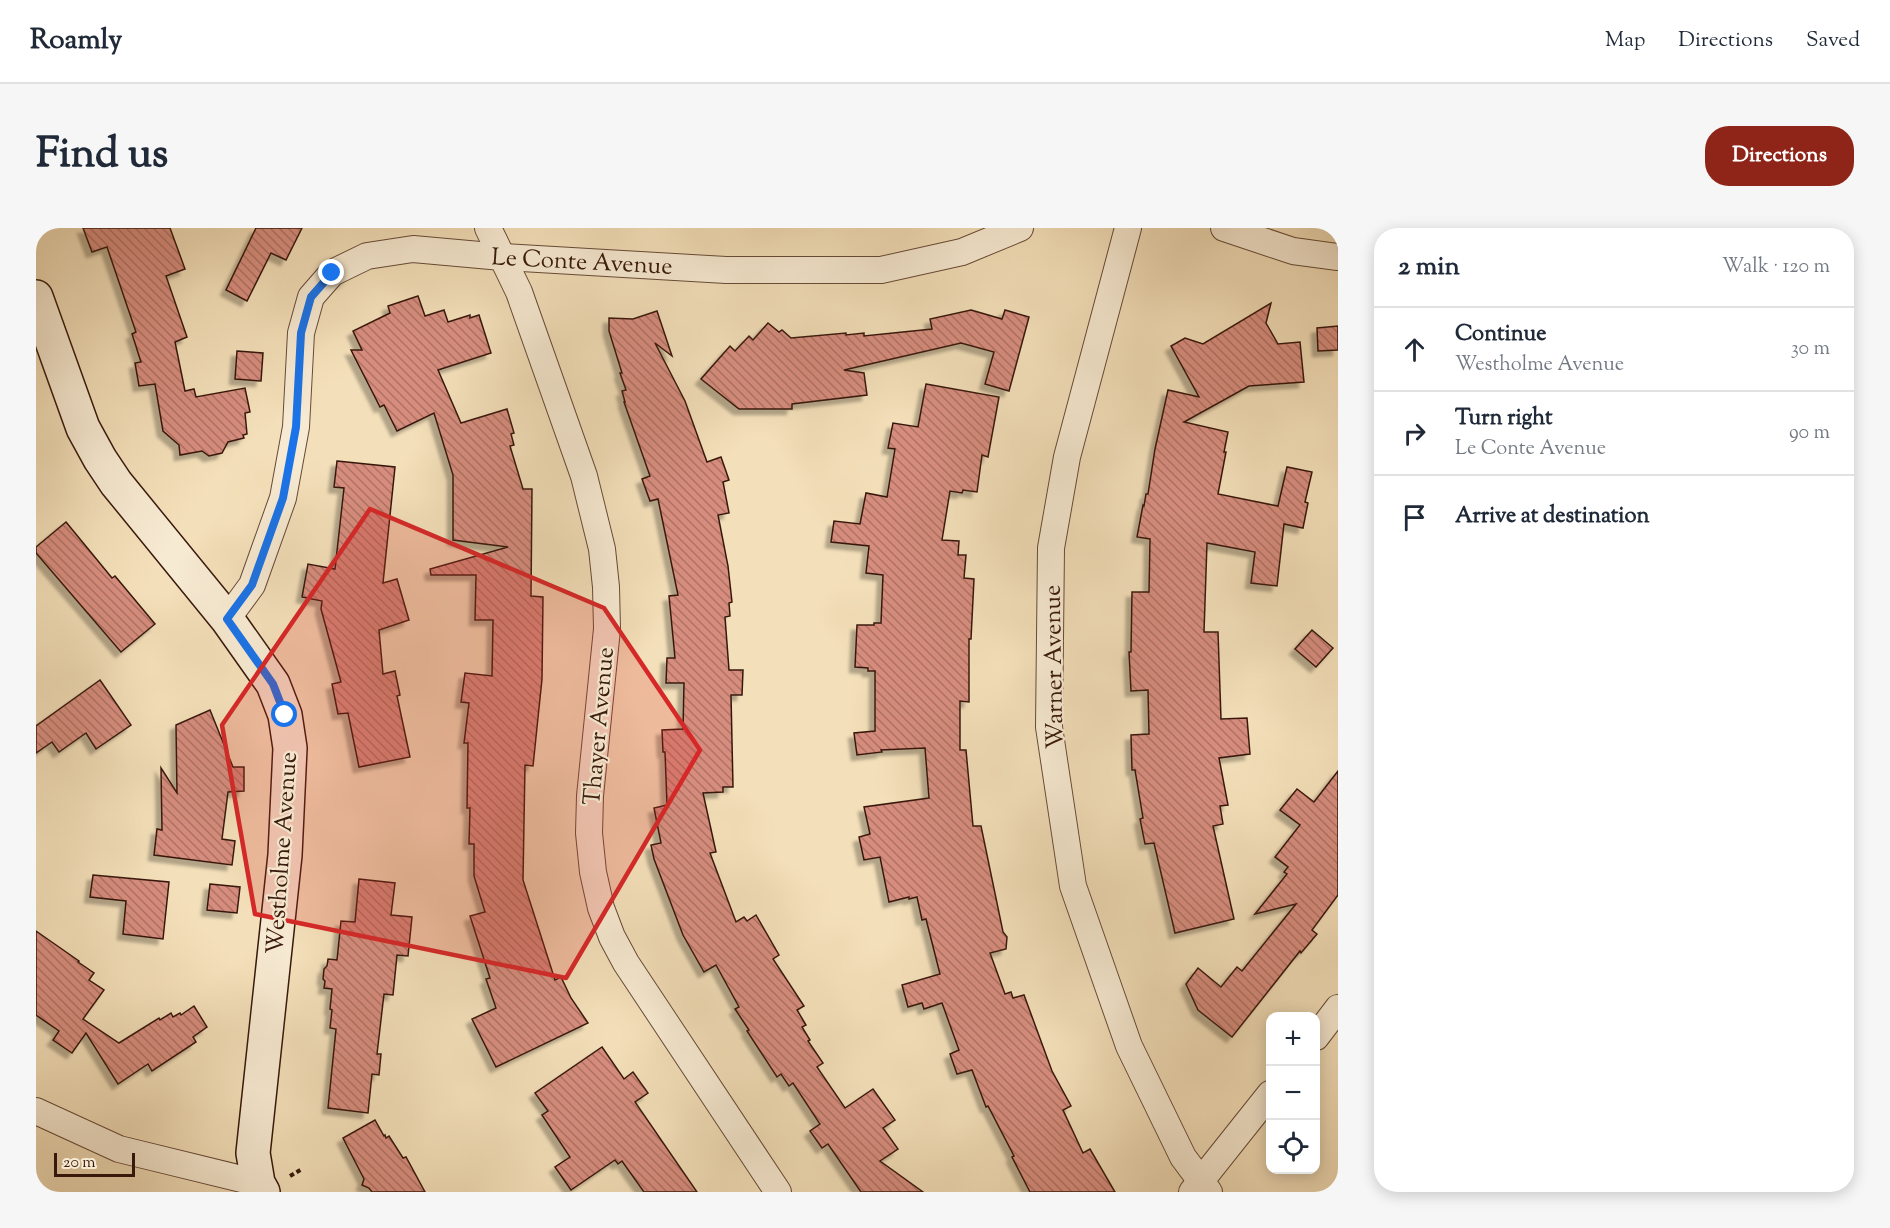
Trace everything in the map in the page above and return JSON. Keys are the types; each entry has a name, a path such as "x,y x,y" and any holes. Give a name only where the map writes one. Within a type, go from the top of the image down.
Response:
{"street":[{"name":"Thayer Avenue","path":"488,228 519,292 584,476 602,549 607,629 590,796 589,833 593,872 601,908 612,937 626,963 778,1192"},
{"name":"Le Conte Avenue","path":"227,619 252,585 283,498 296,427 301,333 311,297 332,273 368,256 413,249 502,258 726,270 881,270 962,252 1020,228"},
{"name":"Warner Avenue","path":"1128,228 1067,458 1051,548 1049,727 1073,886 1129,1046 1201,1189"},
{"path":"1224,228 1293,251 1338,257"},
{"name":"Westholme Avenue","path":"36,297 83,428 100,459 116,483 227,619 273,684 285,715 290,748 285,855 253,1153 262,1186"},
{"path":"1320,1032 1338,1008"},
{"path":"1201,1189 1266,1100"},
{"path":"36,1111 119,1149 262,1186"}],"path":[{"path":"262,1186 302,1168"}],"highlighted area":[{"path":"370,509 604,608 700,750 566,978 255,914 222,725"}],"building":[{"path":"83,228 170,228 185,269 166,276 187,337 175,342 185,391 194,389 196,397 245,388 250,412 245,413 247,434 243,435 244,438 228,442 222,453 209,456 202,451 180,455 179,445 163,431 155,384 139,386 135,363 141,362 132,334 136,332 107,247 92,252"},
{"path":"256,228 302,228 286,260 271,253 247,301 226,290"},
{"path":"418,296 425,316 444,310 448,322 470,315 470,318 479,315 491,353 438,370 461,423 507,409 514,433 511,434 514,445 510,446 523,489 532,489 531,596 543,597 542,679 533,766 525,765 523,880 555,980 561,977 571,998 588,1023 496,1067 472,1019 496,1008 486,979 490,978 470,916 485,912 474,876 474,844 469,844 468,743 464,743 469,703 461,702 465,673 492,676 493,620 475,620 476,575 431,575 430,569 508,547 453,540 453,475 434,413 397,431 384,405 380,407 351,350 362,350 353,331 390,313 388,306"},
{"path":"1271,303 1266,323 1278,344 1300,342 1304,382 1249,386 1184,422 1228,432 1218,494 1278,506 1287,467 1312,472 1305,502 1308,503 1303,528 1284,524 1277,586 1251,583 1255,552 1207,543 1204,632 1218,632 1221,719 1247,718 1250,754 1219,758 1228,805 1220,806 1223,824 1213,826 1234,919 1175,933 1154,843 1145,844 1135,770 1132,770 1131,735 1149,734 1148,690 1131,691 1129,652 1131,652 1132,592 1149,592 1150,539 1137,537 1143,505 1146,494 1148,494 1168,390 1199,397 1171,346 1185,338 1203,344"},
{"path":"971,310 1002,319 1005,310 1029,317 1009,391 985,384 994,352 961,343 844,370 864,373 867,395 792,404 792,409 739,409 701,379 730,346 735,351 749,336 753,340 768,323 791,338 846,333 846,335 864,333 864,336 932,329 930,319"},
{"path":"657,311 672,356 655,343 685,401 707,462 721,457 729,480 723,482 729,513 718,515 732,602 729,603 730,616 725,617 729,670 743,670 742,695 731,695 733,787 723,787 723,792 703,793 716,852 710,853 736,922 744,917 747,921 756,915 779,955 773,959 804,1006 797,1010 806,1025 802,1027 810,1040 808,1041 823,1063 817,1067 845,1108 873,1089 895,1120 883,1128 898,1149 880,1161 923,1192 861,1192 828,1144 822,1148 810,1131 820,1124 793,1083 789,1086 781,1074 777,1077 735,1009 739,1007 716,965 704,972 683,935 654,859 651,845 661,843 654,808 667,805 662,730 683,729 684,683 666,683 667,658 675,658 669,596 678,595 658,499 650,501 642,479 650,476 624,402 622,391 626,390 609,331 609,318 633,319"},
{"path":"1338,326 1338,350 1318,351 1317,328"},
{"path":"237,351 263,353 261,381 235,379"},
{"path":"926,384 999,397 988,457 982,455 977,492 950,491 942,540 959,541 958,555 966,555 964,578 974,579 971,639 969,639 969,702 960,701 960,750 966,750 973,826 981,826 1003,932 1007,937 1006,949 990,953 1005,994 1011,992 1013,998 1024,995 1052,1071 1071,1106 1063,1110 1083,1153 1090,1149 1115,1192 1030,1192 1012,1157 1014,1156 988,1106 986,1107 972,1070 957,1074 950,1054 959,1050 942,1003 924,1009 922,1003 908,1007 902,985 940,974 926,919 922,920 917,897 889,902 880,857 864,860 859,837 870,834 864,807 929,798 925,748 881,750 882,752 857,755 854,733 875,731 875,671 855,667 857,625 881,623 883,575 866,573 869,546 831,542 834,521 860,524 866,493 887,497 895,449 888,448 893,423 918,427"},
{"path":"337,461 395,467 383,583 397,579 409,620 379,630 383,674 395,671 400,695 397,696 410,757 359,767 348,713 338,714 332,684 341,682 321,609 322,601 302,597 308,564 335,569 344,488 334,487"},
{"path":"66,522 112,578 115,576 155,624 121,652 36,553 36,547"},
{"path":"1312,630 1333,648 1316,667 1295,649"},
{"path":"100,680 131,725 96,749 86,733 59,752 52,742 36,753 36,726"},
{"path":"210,710 233,767 244,767 244,791 228,792 222,839 235,841 232,865 154,855 157,829 162,830 161,768 177,793 176,725"},
{"path":"1338,771 1338,895 1312,930 1317,934 1301,953 1300,951 1232,1037 1198,1010 1186,984 1198,968 1221,987 1237,967 1242,971 1296,904 1255,914 1287,874 1284,872 1288,867 1275,857 1300,825 1280,810 1297,789 1314,802"},
{"path":"93,875 169,882 163,939 123,934 126,901 90,897"},
{"path":"359,879 395,883 391,915 412,917 408,956 397,955 393,995 384,994 377,1054 381,1054 379,1075 372,1074 368,1113 328,1108 336,1029 330,1028 332,989 324,988 323,979 328,959 337,960 341,921 355,922"},
{"path":"210,884 240,887 237,913 207,910"},
{"path":"36,931 94,973 89,980 104,990 83,1019 119,1043 159,1018 160,1020 171,1013 173,1017 180,1013 181,1015 194,1006 207,1027 193,1037 196,1042 152,1071 148,1064 118,1084 86,1033 72,1053 53,1040 59,1031 36,1015"},
{"path":"602,1047 624,1079 633,1072 648,1093 635,1102 697,1192 644,1192 622,1161 618,1164 615,1160 571,1190 555,1167 570,1157 542,1115 548,1111 535,1093"},
{"path":"375,1120 384,1136 386,1138 389,1136 403,1158 406,1157 425,1192 372,1192 362,1185 364,1179 343,1138"}],"route":[{"path":"285,715 273,684 227,619 252,585 283,498 296,427 301,333 311,297 332,273"}]}
